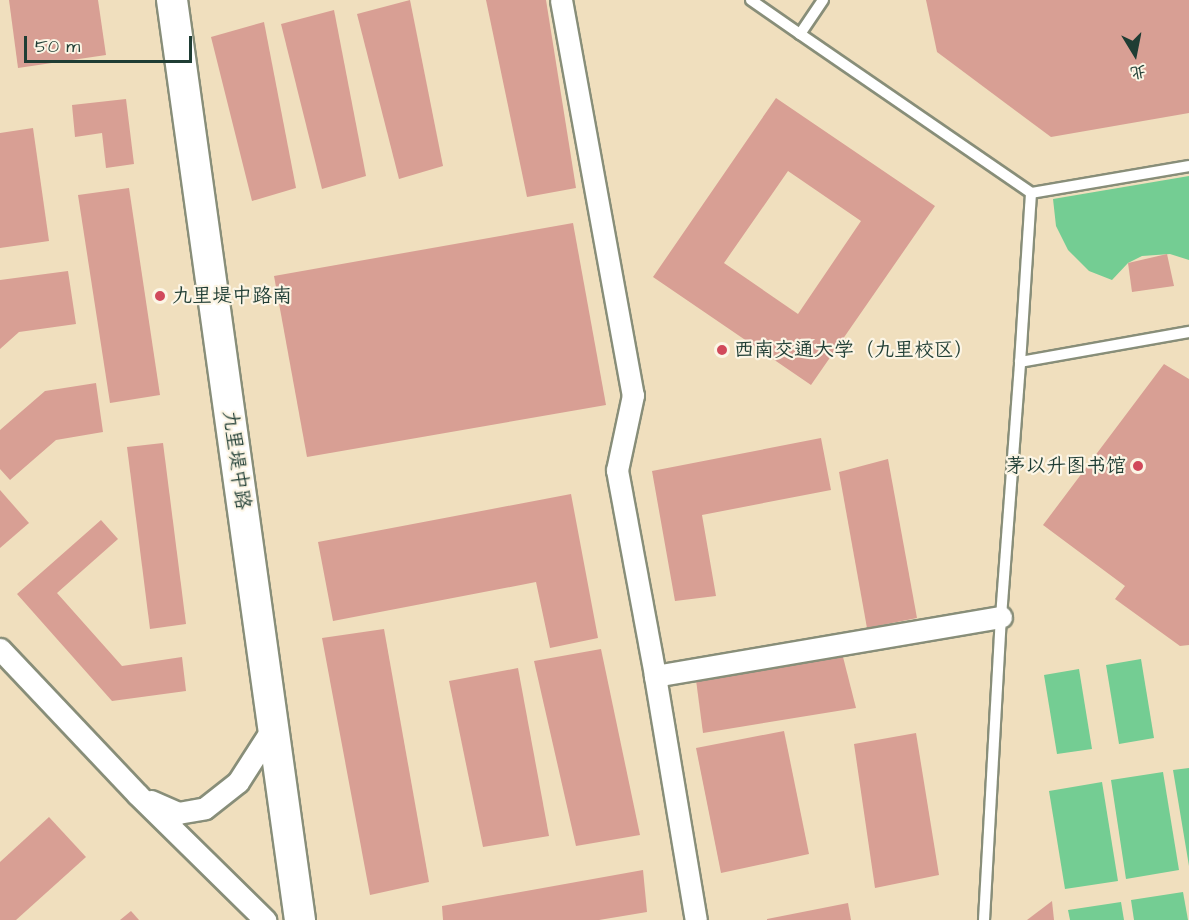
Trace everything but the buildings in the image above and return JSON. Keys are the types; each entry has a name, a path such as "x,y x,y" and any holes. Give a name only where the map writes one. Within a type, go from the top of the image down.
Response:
{"street":[{"name":"九里堤中路","path":"172,0 300,920"},
{"path":"561,0 633,395 617,470 655,676 696,920"},
{"path":"655,676 1001,617"},
{"path":"0,649 137,794 265,920"},
{"path":"137,794 178,813 205,808 238,782 272,729"}],"lane":[{"path":"751,0 1031,193 1189,166"},
{"path":"800,34 823,0"},
{"path":"984,920 1001,617 1031,193"},
{"path":"1020,362 1189,332"}],"green space":[{"path":"1189,176 1189,260 1170,254 1142,256 1128,263 1112,280 1089,271 1068,250 1056,226 1053,199"},
{"path":"1141,659 1154,738 1119,744 1106,665"},
{"path":"1079,669 1092,749 1057,754 1044,675"},
{"path":"1189,768 1189,866 1173,770"},
{"path":"1163,772 1179,870 1126,879 1111,780"},
{"path":"1102,782 1118,881 1065,889 1049,791"},
{"path":"1183,892 1188,920 1134,920 1131,900"},
{"path":"1121,902 1124,920 1070,920 1068,910"}],"place":[{"name":"九里堤中路南","path":"160,296"},
{"name":"西南交通大学（九里校区）","path":"722,350"},
{"name":"茅以升图书馆","path":"1138,466"}]}
